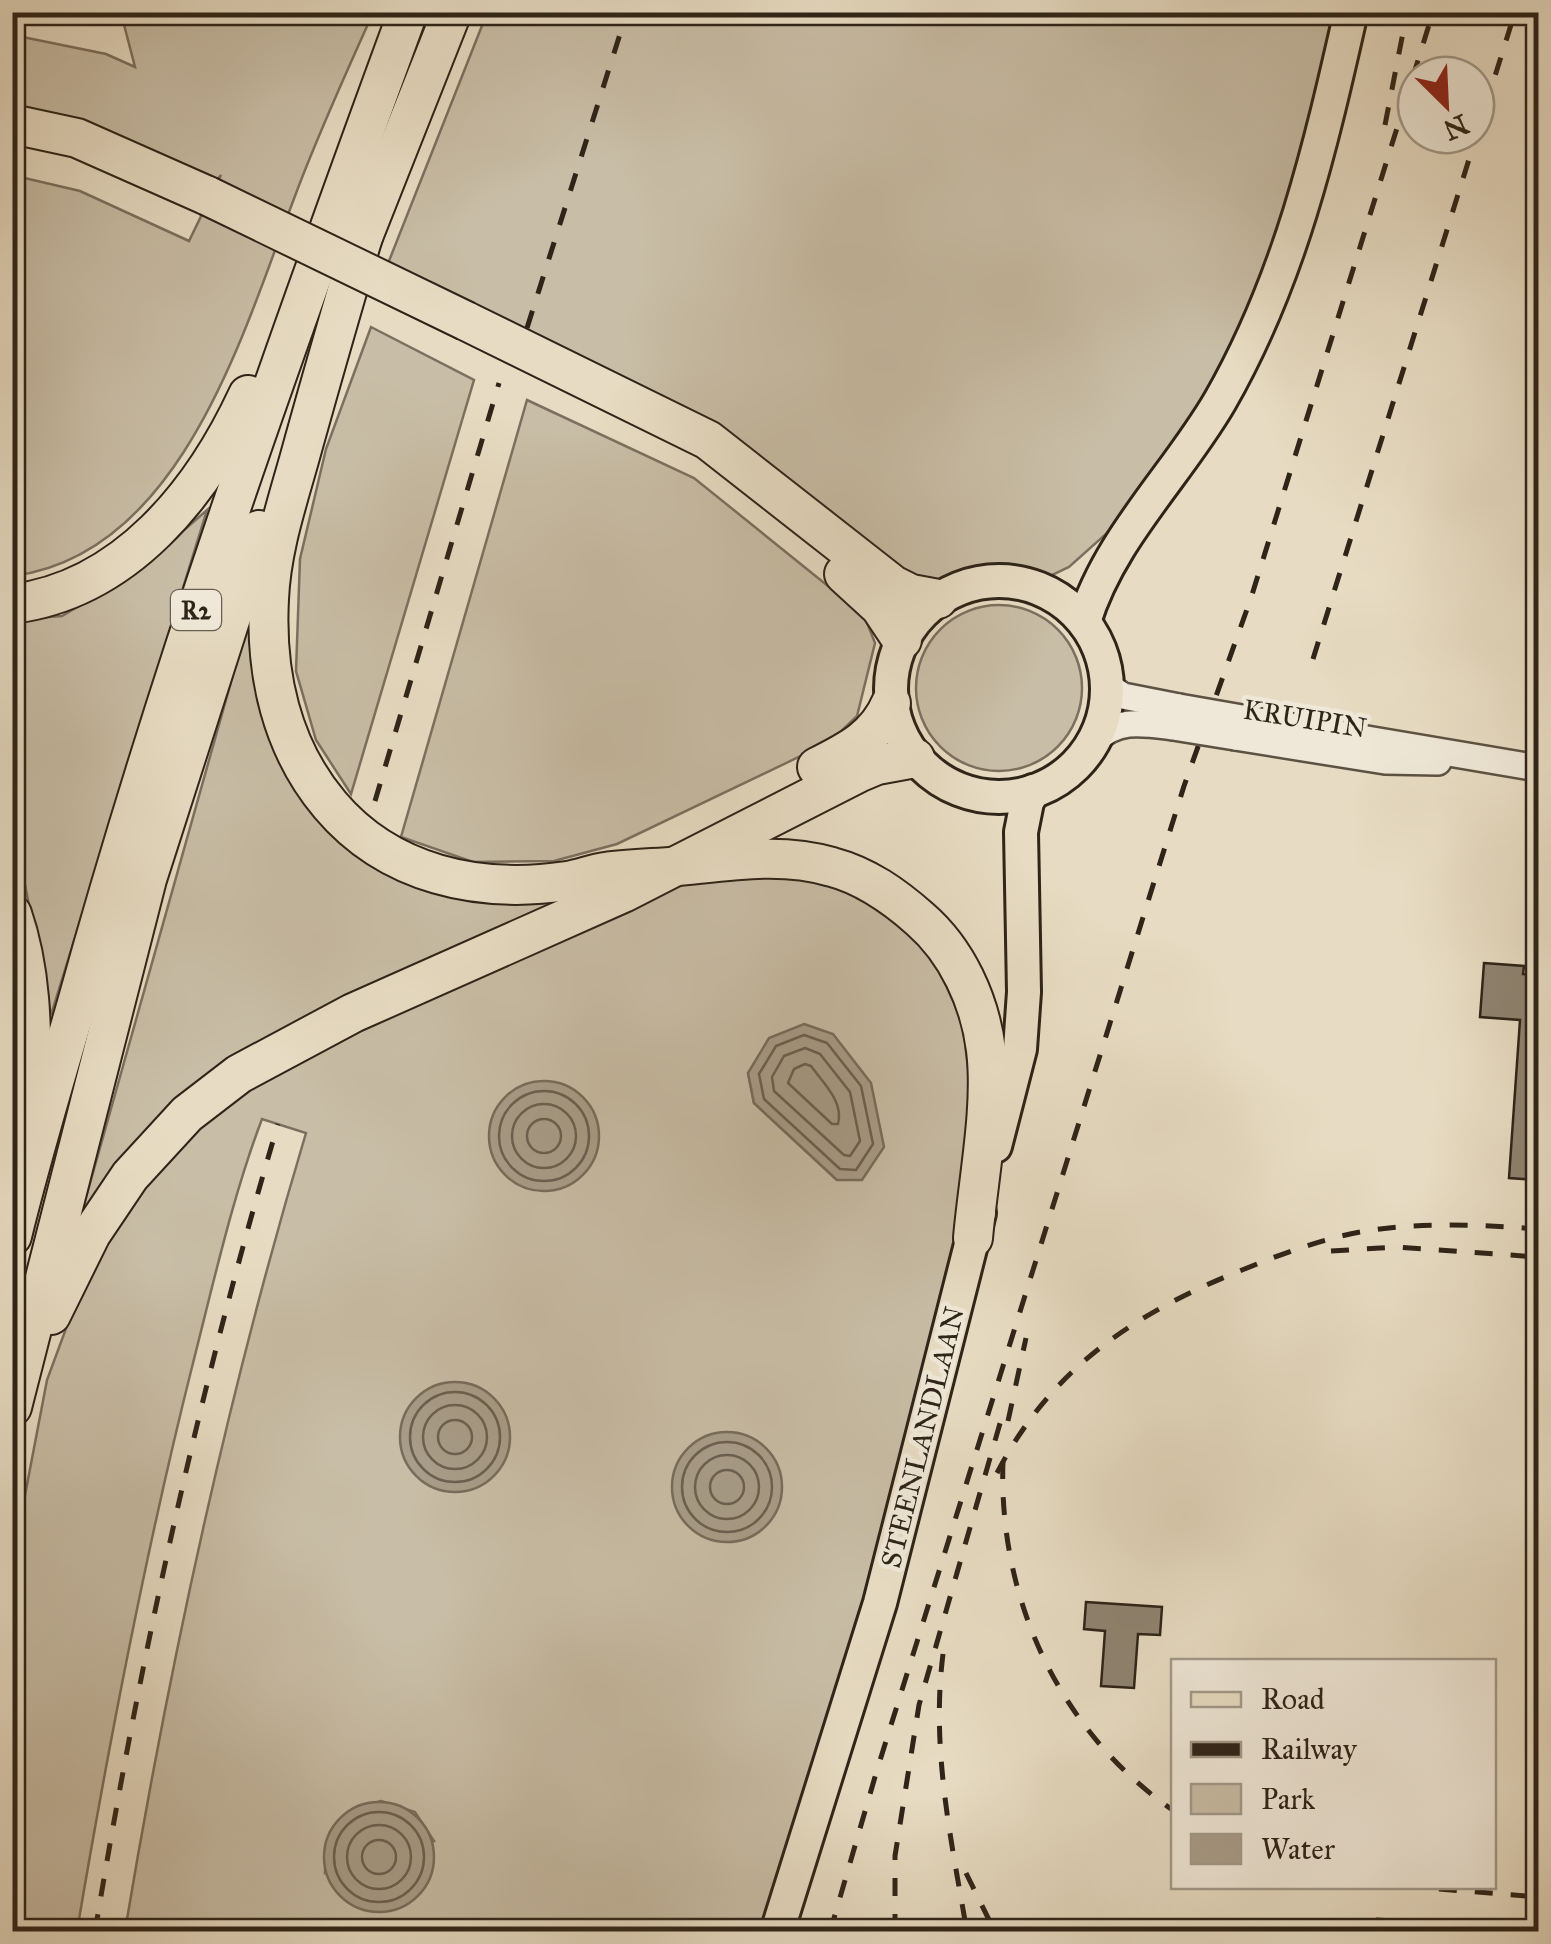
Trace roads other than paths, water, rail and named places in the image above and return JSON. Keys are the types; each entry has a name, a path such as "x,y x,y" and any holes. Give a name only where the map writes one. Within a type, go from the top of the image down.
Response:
{"highway":[{"path":"12,604 67,590 109,570 136,550 198,483 230,434 254,382 334,172 406,12"},
{"name":"R2","path":"15,1227 110,883 191,624 406,12"},
{"name":"R2","path":"14,1396 148,879 293,426 452,12"},
{"path":"12,124 78,138 205,206 463,331 708,440 893,585 938,599"},
{"path":"12,146 90,164 205,206"},
{"path":"364,233 273,551 268,642 285,730 300,762 346,824 378,848 416,868 458,881 497,885 568,880 642,858 856,747 878,728 891,703"},
{"path":"463,331 698,458 864,590 902,640"},
{"path":"14,1396 91,1234 130,1176 187,1114 239,1074 298,1040 677,867 858,773 876,765 916,758"},
{"path":"604,872 748,858 789,858 833,867 866,880 929,927 949,951 979,1014 986,1050 988,1091 973,1238"},
{"path":"12,914 21,939 31,1006 32,1123 15,1227"}],"main road":[{"path":"1084,622 1096,589 1134,525 1181,463 1220,401 1258,328 1297,231 1351,12"},
{"path":"1046,591 1085,570 1134,525"},
{"path":"991,581 1024,583 1046,591 1084,622 1100,652 1107,685 1102,723 1094,741 1062,777 1033,791 982,796 946,782 916,758 896,722 891,703 892,670 902,640 924,610 958,588 991,581"},
{"name":"STEENLANDLAAN","path":"777,1932 880,1602 1020,1049 1024,992 1021,832 1033,791"},
{"name":"STEENLANDLAAN","path":"982,796 1001,824 1022,934"}],"street":[{"path":"1107,685 1122,696 1176,717"},
{"path":"1094,741 1110,728 1126,722 1176,717"},
{"name":"KRUIPIN","path":"1176,717 1526,765"}],"water":[{"path":"804,1024 833,1034 871,1083 884,1147 862,1180 837,1180 754,1103 748,1073 769,1038"},
{"path":"544,1081 565,1085 583,1097 595,1115 599,1136 595,1157 583,1175 565,1187 544,1191 523,1187 505,1175 493,1157 489,1136 493,1115 505,1097 523,1085"},
{"path":"455,1382 476,1386 494,1398 506,1416 510,1437 506,1458 494,1476 476,1488 455,1492 434,1488 416,1476 404,1458 400,1437 404,1416 416,1398 434,1386"},
{"path":"727,1432 748,1436 766,1448 778,1466 782,1487 778,1508 766,1526 748,1538 727,1542 706,1538 688,1526 676,1508 672,1487 676,1466 688,1448 706,1436"},
{"path":"379,1802 400,1806 418,1818 430,1836 434,1857 430,1878 418,1896 400,1908 379,1912 358,1908 340,1896 328,1878 324,1857 328,1836 340,1818 358,1806"}],"railway":[{"path":"527,328 627,12"},
{"path":"1385,125 1407,12"},
{"path":"830,1932 1184,786 1251,598 1433,12"},
{"path":"1313,659 1515,12"},
{"path":"375,801 499,383"},
{"path":"95,1932 131,1728 174,1525 222,1324 278,1124"},
{"path":"997,1473 1043,1403 1070,1374 1132,1325 1203,1287 1306,1246 1372,1230 1434,1225 1538,1229"},
{"path":"1331,1251 1396,1247 1538,1257"},
{"path":"1008,1421 1026,1338"},
{"path":"895,1932 895,1856 919,1705 1005,1406"},
{"path":"1003,1461 1004,1512 1011,1562 1044,1658 1068,1702 1098,1742 1133,1779 1171,1809"},
{"path":"943,1654 941,1759 967,1932"},
{"path":"966,1873 995,1932"},
{"path":"1440,1889 1538,1897"},
{"path":"1376,1920 1538,1928"}]}
